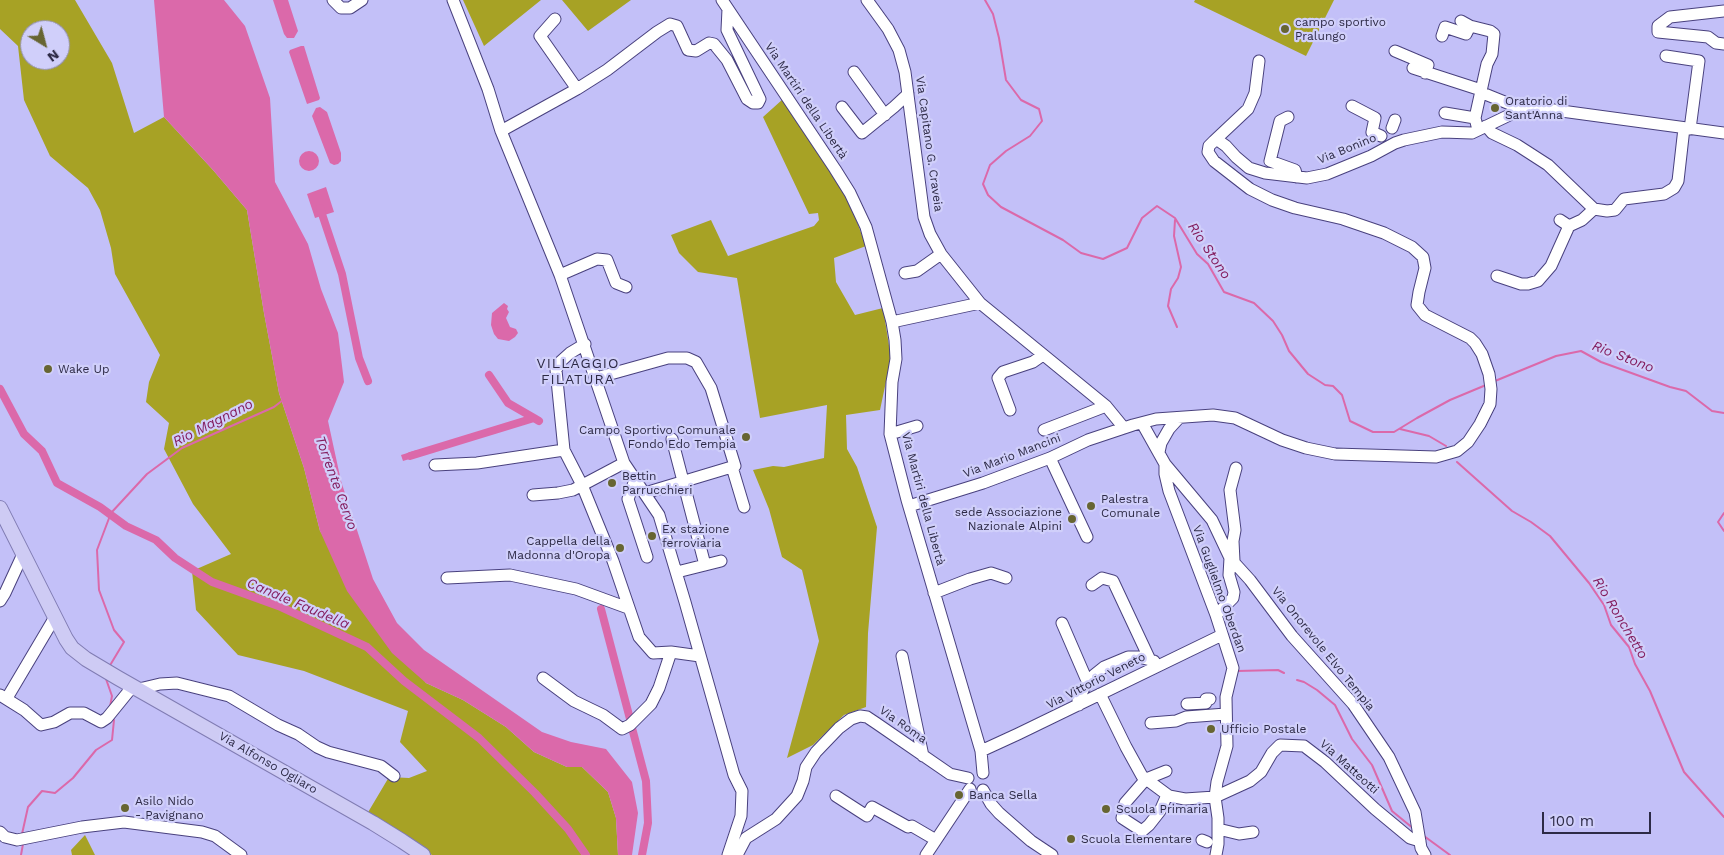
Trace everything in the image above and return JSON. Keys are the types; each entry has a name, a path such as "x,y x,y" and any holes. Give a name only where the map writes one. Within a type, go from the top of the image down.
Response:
{"main road":[{"name":"Via Alfonso Ogliaro","path":"0,508 66,640 72,648 106,671 380,828 423,855"}],"street":[{"path":"333,0 341,8 350,8 362,0"},
{"path":"453,0 488,89 501,131 560,275 624,463 659,515 677,572 734,776 742,791 741,816 728,855"},
{"name":"Via Capitano G. Craveia","path":"867,0 888,29 899,50 905,72 924,217 930,234 942,254 980,303 1106,406 1124,428"},
{"path":"501,131 608,70 636,47 670,24 677,26 688,50 696,51 709,42 714,44 727,60 747,99 753,104 758,103 760,98 728,30 725,5"},
{"name":"Via Martiri della Libertà","path":"725,5 850,194 866,227 892,322 896,359 892,382 890,434 934,594 982,750 983,773"},
{"path":"1724,11 1670,17 1658,26 1658,32 1708,37 1716,43 1724,44"},
{"path":"555,18 540,36 576,89"},
{"path":"1442,36 1445,27 1466,34 1471,28 1494,34 1492,54 1487,64 1475,118 1482,128 1517,145 1548,165 1594,209 1599,211 1615,210 1624,199 1630,197 1664,194 1674,188 1678,181 1699,61 1666,56"},
{"path":"1396,51 1428,65 1425,73"},
{"path":"1124,428 1156,419 1213,415 1235,418 1298,446 1335,454 1436,457 1456,451 1468,442 1490,404 1492,389 1489,374 1482,354 1475,343 1470,338 1425,315 1418,305 1425,268 1423,257 1412,247 1384,233 1343,218 1295,208 1272,200 1250,189 1214,161 1208,152 1209,146 1248,109 1255,93 1259,61"},
{"path":"1413,68 1480,91 1522,109"},
{"path":"854,72 885,114"},
{"path":"842,107 862,133 908,94"},
{"path":"1352,106 1374,118 1372,132 1390,133"},
{"name":"Via Bonino","path":"1214,141 1219,141 1226,146 1249,168 1265,174 1307,178 1327,174 1371,156 1390,133 1472,133 1522,109 1532,107 1724,134"},
{"path":"1445,113 1475,118"},
{"path":"1288,116 1280,121 1270,161 1295,170 1297,177"},
{"path":"1497,276 1528,284 1538,281 1554,261 1564,223 1582,220 1594,209"},
{"path":"905,273 917,271 942,254"},
{"path":"560,275 597,259 607,260 616,283 626,287"},
{"path":"892,322 980,303"},
{"path":"585,344 570,353 560,362 556,370 564,450 582,485 613,561 639,637 653,654 671,652 700,656"},
{"path":"1010,410 998,378 1003,372 1033,362 1043,355"},
{"path":"596,378 668,358 687,358 696,362 711,388 735,466 645,493"},
{"path":"1044,430 1106,406"},
{"path":"1159,452 1161,443 1169,429 1179,418"},
{"name":"Via Guglielmo Oberdan","path":"1142,423 1165,464 1169,491 1216,615 1233,668 1219,698 1226,714 1227,746 1216,782 1215,797 1218,829 1212,845"},
{"path":"890,434 918,426"},
{"name":"Via Mario Mancini","path":"909,506 983,484 1050,458 1088,440 1124,428"},
{"path":"672,438 705,565"},
{"path":"435,465 477,462 564,450"},
{"path":"1050,458 1087,538"},
{"path":"533,495 573,490 624,463"},
{"name":"Via Onorevole Elvo Tempia","path":"1165,464 1212,520 1232,560 1250,580 1292,636 1352,704 1389,757 1415,812 1420,841"},
{"path":"732,467 744,507"},
{"path":"1235,530 1230,490 1236,468"},
{"path":"635,480 628,499 647,557"},
{"path":"1216,615 1234,596 1229,575 1238,500"},
{"path":"0,601 23,554"},
{"path":"677,572 722,561"},
{"path":"934,594 970,579 991,573 1006,578"},
{"path":"447,578 518,577 576,589 628,608"},
{"path":"1092,585 1102,578 1113,581 1155,662"},
{"path":"55,617 3,697 24,710 40,725 54,722 70,713 84,713 101,722 136,688 160,684 177,684 229,696 328,752 381,766 394,776"},
{"path":"1062,623 1088,683"},
{"name":"Via Vittorio Veneto","path":"982,750 1079,705 1155,662 1222,635"},
{"path":"543,678 574,701 603,715 622,728 630,725 644,712 655,697 671,652"},
{"path":"902,656 923,756"},
{"path":"1079,705 1078,700 1094,675 1116,661 1128,657 1139,657 1155,662"},
{"path":"1100,694 1134,764 1146,779 1167,795 1160,811 1142,831 1122,818 1125,803 1146,779 1166,771"},
{"path":"1187,704 1206,703 1206,699 1219,698"},
{"path":"1151,723 1176,721 1186,717 1226,714"},
{"name":"Via Roma","path":"737,855 746,838 776,819 792,803 797,796 810,759 839,728 851,719 860,716 867,717 950,774 969,784"},
{"name":"Via Matteotti","path":"1167,795 1184,798 1215,797 1250,781 1261,772 1272,753 1280,745 1304,746 1325,762 1374,809 1410,838 1420,841"},
{"path":"926,855 969,784 972,773 983,773 988,782 984,790 977,792 969,784"},
{"path":"984,790 991,804 999,813 1031,841 1052,855"},
{"path":"836,796 867,816 872,807 936,840"},
{"path":"0,832 6,837 17,840 82,827 124,822 202,832 215,836 241,855"},
{"path":"1218,829 1239,834 1253,832"},
{"path":"1420,841 1421,848 1426,855"}],"shaded area":[{"path":"0,0 75,0 112,63 134,133 164,117 247,210 279,393 304,468 320,531 426,683 463,700 506,727 534,752 567,767 582,767 608,792 616,818 618,855 432,855 367,814 389,777 409,778 427,771 400,742 408,711 304,671 238,655 196,610 192,571 231,554 193,504 164,449 169,423 146,402 149,382 160,355 115,274 111,248 100,210 88,188 50,156 24,100 21,70 70,70 70,20 20,20 20,64 18,46 0,29"},
{"path":"463,0 541,0 484,46"},
{"path":"562,0 631,0 588,31"},
{"name":"campo sportivo Pralungo","path":"1195,0 1334,0 1306,56 1194,2"},
{"path":"783,99 848,198 866,246 834,258 836,282 855,315 883,308 891,358 880,410 846,415 847,449 857,467 877,527 868,633 866,707 844,715 813,745 787,758 819,641 802,570 782,557 769,509 753,470 773,466 784,467 824,458 827,405 760,418 737,278 698,272 679,253 671,235 711,220 728,256 814,226 819,220 818,213 809,214 763,117"},
{"path":"85,835 95,855 72,855 71,850"}],"water":[{"name":"Torrente Cervo","path":"154,0 224,0 245,26 270,98 275,182 308,244 321,289 338,333 344,382 328,421 341,481 373,579 397,623 424,650 542,732 571,742 606,749 632,782 638,813 632,855 618,855 616,818 608,792 582,767 567,767 534,752 506,727 463,700 426,683 392,653 347,591 320,531 304,468 279,393 247,210 164,117"},
{"path":"273,0 288,0 298,31 294,38 287,38 284,34"},
{"path":"304,46 320,98 307,104 289,52"},
{"path":"320,107 327,112 341,153 341,161 338,164 330,163 312,116 316,108"},
{"path":"309,151 316,154 319,161 316,168 309,171 302,168 299,161 302,154"},
{"path":"326,187 334,212 315,218 307,194"},
{"path":"504,303 508,306 509,312 506,318 510,327 516,329 518,333 509,341 498,339 491,325 492,313"},
{"path":"417,450 419,456 403,461 401,455"}],"waterway":[{"name":"Rio Stono","path":"985,0 993,14 1006,80 1021,100 1039,109 1042,121 1030,136 1006,151 990,165 983,184 988,195 1001,207 1063,240 1081,253 1103,259 1127,248 1142,218 1157,206 1175,218 1197,254 1208,264 1224,292 1254,303 1273,321 1289,351 1308,374 1325,385 1333,386 1342,395 1350,421 1373,432 1394,432 1450,400 1486,385"},
{"path":"320,208 342,274 359,358 368,381"},
{"path":"1175,220 1174,236 1181,267 1178,278 1171,289 1168,306 1177,327"},
{"name":"Rio Stono","path":"1495,381 1556,356 1581,351 1601,362 1686,391 1712,411 1724,413"},
{"path":"489,375 508,403 534,418"},
{"name":"Canale Faudella","path":"0,389 24,434 42,451 57,483 100,507 126,526 156,540 175,558 212,582 281,607 367,647 404,681 479,738 535,793 568,829 586,855"},
{"name":"Rio Magnano","path":"109,667 124,642 114,630 99,590 97,550 111,513 147,474 182,448 274,407 283,400"},
{"path":"410,456 534,418 539,421"},
{"name":"Rio Ronchetto","path":"1400,429 1429,436 1446,446"},
{"name":"Rio Ronchetto","path":"1457,462 1512,511 1550,536 1589,583 1604,605 1611,625 1629,647 1635,664 1650,691 1684,772 1724,817"},
{"name":"Rio Stono","path":"1724,513 1718,522 1724,531"},
{"path":"601,609 630,719"},
{"path":"1237,671 1278,670 1284,673"},
{"name":"Rio Magnano","path":"106,679 112,696 110,707"},
{"path":"1297,680 1317,690 1335,705 1352,739 1372,765 1392,811 1414,829"},
{"name":"Rio Magnano","path":"22,834 28,807 42,791 55,793 73,778 96,750 112,740 114,720"},
{"path":"632,728 646,781 648,823 642,855"},
{"path":"1424,836 1450,855"},
{"name":"Rio Magnano","path":"21,855 23,844"}],"place":[{"name":"campo sportivo Pralungo","path":"1285,29"},
{"name":"Oratorio di Sant'Anna","path":"1495,108"},
{"name":"Wake Up","path":"48,369"},
{"name":"Campo Sportivo Comunale Fondo Edo Tempia","path":"746,437"},
{"name":"Bettin Parrucchieri","path":"612,483"},
{"name":"Palestra Comunale","path":"1091,506"},
{"name":"sede Associazione Nazionale Alpini","path":"1072,519"},
{"name":"Ex stazione ferroviaria","path":"652,536"},
{"name":"Cappella della Madonna d'Oropa","path":"620,548"},
{"name":"Ufficio Postale","path":"1211,729"},
{"name":"Banca Sella","path":"959,795"},
{"name":"Asilo Nido - Pavignano","path":"125,808"},
{"name":"Scuola Primaria","path":"1106,809"},
{"name":"Scuola Elementare","path":"1071,839"}],"district":[{"name":"VILLAGGIO FILATURA","path":"578,372"}]}
